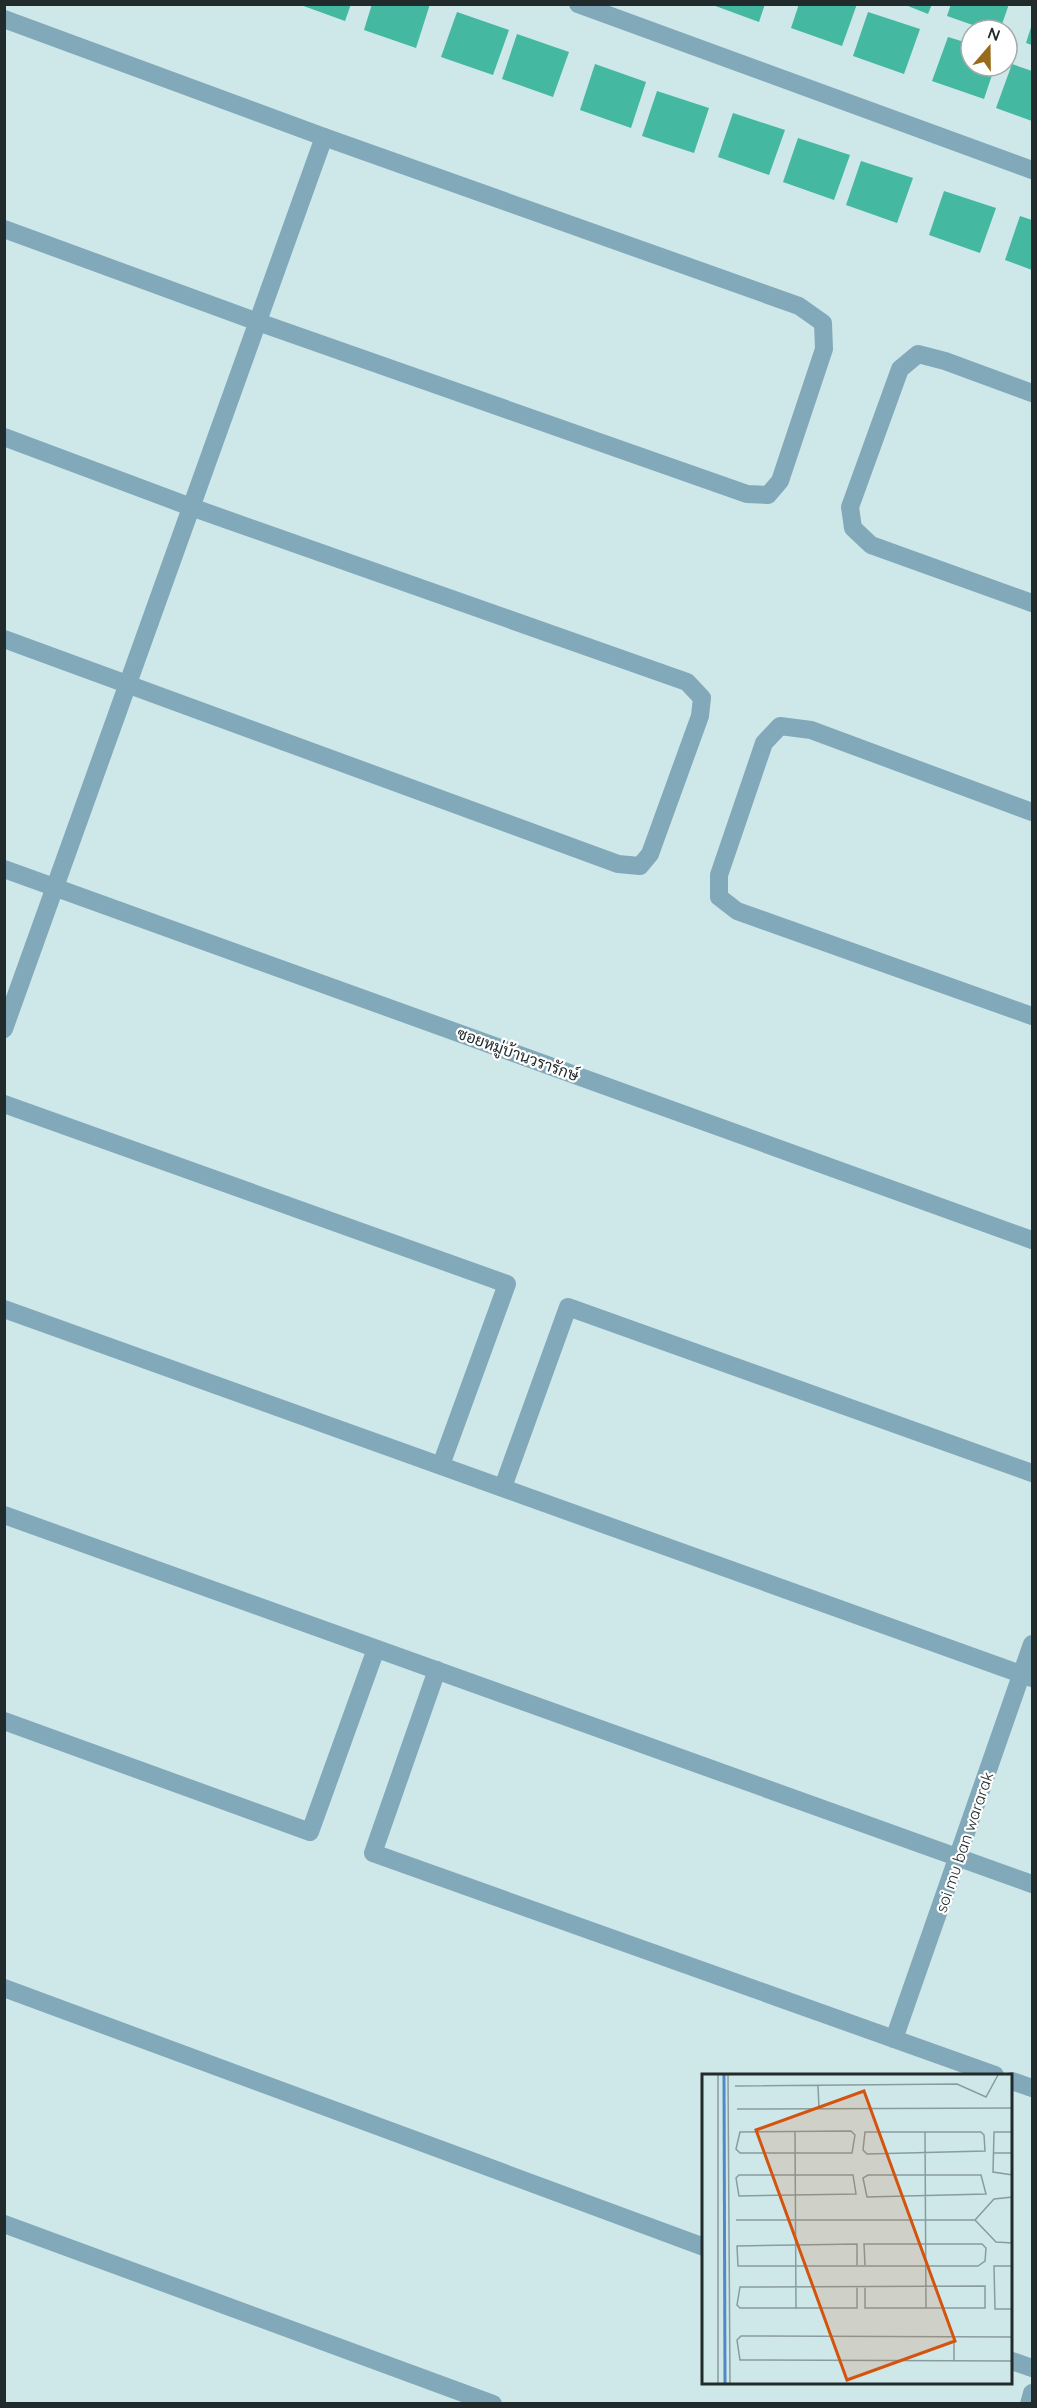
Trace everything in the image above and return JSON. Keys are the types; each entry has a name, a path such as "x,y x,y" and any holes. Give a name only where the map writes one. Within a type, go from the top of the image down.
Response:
{"street":[{"path":"578,4 603,9 1032,170"},
{"path":"4,19 324,137 799,306 824,323 824,349 780,481 768,495 747,494 258,322 4,229"},
{"path":"4,1029 324,137"},
{"path":"1032,393 945,361 918,354 900,369 850,507 853,528 871,545 1032,603"},
{"path":"4,437 191,507 687,682 702,698 700,716 650,854 640,866 618,864 4,639"},
{"path":"1032,812 811,730 780,726 764,743 719,875 719,897 737,911 1032,1016"},
{"name":"ซอยหมู่บ้านวรารักษ์","path":"4,869 1032,1240"},
{"path":"4,1104 507,1284 441,1466"},
{"path":"503,1487 568,1307 1032,1473"},
{"path":"4,1309 1027,1676"},
{"path":"4,1515 1032,1884"},
{"name":"soi mu ban wararak","path":"894,2039 958,1857 1027,1676 1032,1644"},
{"path":"4,1721 310,1832 376,1649"},
{"path":"437,1670 373,1853 992,2074"},
{"path":"4,1988 702,2246"},
{"path":"1013,2082 1032,2088"},
{"path":"4,2224 493,2403"},
{"path":"1013,2362 1032,2368"},
{"path":"1029,2403 1032,2393"}],"building":[{"path":"298,4 351,4 345,21"},
{"path":"372,4 430,4 416,48 364,30"},
{"path":"710,4 765,4 759,22"},
{"path":"799,4 857,4 842,46 791,28"},
{"path":"903,4 932,4 928,14"},
{"path":"951,4 1009,4 1004,18 959,18 959,20 947,16"},
{"path":"457,12 509,30 493,75 441,57"},
{"path":"868,12 920,29 904,74 853,56"},
{"path":"1032,24 1032,45 1026,43"},
{"path":"517,34 569,52 553,97 502,79"},
{"path":"948,37 959,40 959,78 991,78 984,99 932,81"},
{"path":"595,64 646,82 631,128 580,110"},
{"path":"1019,66 1032,71 1032,121 996,108 1007,78 1019,78"},
{"path":"657,91 709,108 694,153 642,136"},
{"path":"733,113 785,130 769,175 718,157"},
{"path":"798,138 850,155 834,200 783,182"},
{"path":"861,161 913,178 897,223 846,205"},
{"path":"944,191 996,208 980,253 929,235"},
{"path":"1020,216 1032,220 1032,270 1005,260"}]}
